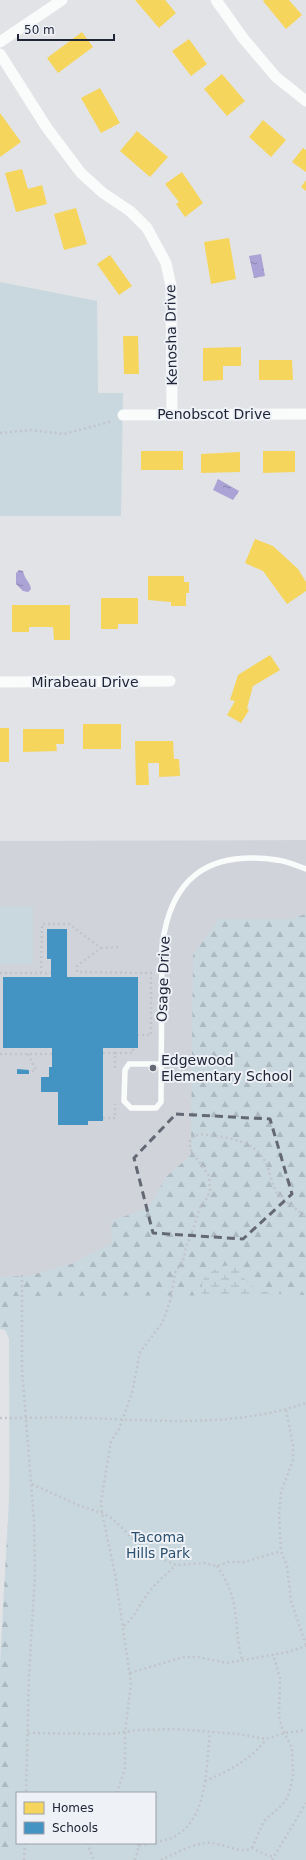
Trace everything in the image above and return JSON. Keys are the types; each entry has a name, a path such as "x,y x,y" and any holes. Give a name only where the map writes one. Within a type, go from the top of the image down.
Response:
{"street":[{"path":"0,42 62,0"},
{"path":"216,0 242,38 276,77 306,101"},
{"name":"Kenosha Drive","path":"0,54 46,128 81,173 103,193 130,212 147,228 166,262 172,286 172,415"},
{"name":"Penobscot Drive","path":"123,415 306,414"},
{"name":"Mirabeau Drive","path":"0,682 170,681"}],"lane":[{"name":"Osage Drive","path":"161,1064 129,1064 124,1070 124,1101 131,1108 156,1108 161,1102 162,961 165,924 174,901 186,883 208,866 227,860 255,858 278,860 306,869"}],"path":[{"path":"0,433 31,430 64,434 116,420 123,415"},
{"path":"41,973 42,924 69,924 101,948"},
{"path":"121,947 101,948 77,966 77,972 150,973 150,1035 138,1035"},
{"path":"0,973 51,973"},
{"path":"103,1053 133,1053 133,1048"},
{"path":"115,1053 115,1074"},
{"path":"0,1054 52,1054"},
{"path":"28,1054 36,1070 29,1072"},
{"path":"103,1118 115,1118 115,1096"},
{"path":"117,1792 124,1768 124,1732 130,1697 130,1673 115,1574 102,1513 102,1494 110,1457 111,1441 119,1429 120,1421 132,1394 140,1352 163,1322 171,1298 175,1273 184,1258 186,1246 191,1236 200,1208 207,1198 210,1190 209,1176 190,1150 190,1139 196,1135 206,1135 247,1144 259,1153 267,1167 272,1184 278,1194 306,1218"},
{"path":"22,1275 22,1369 34,1521 34,1574 26,1792"},
{"path":"0,1418 120,1421 233,1418 286,1410 306,1403"},
{"path":"130,1673 184,1657 198,1656 227,1663 242,1659 288,1652 306,1645 291,1601 287,1566 281,1551 279,1515 281,1492 293,1460 291,1427 286,1410"},
{"path":"31,1484 80,1506 102,1513 113,1519 135,1541 155,1556 176,1565 198,1563 217,1566 228,1562 244,1562 281,1551"},
{"path":"123,1626 135,1616 146,1596 176,1565"},
{"path":"217,1566 223,1575 233,1600 237,1638 242,1659"},
{"path":"252,1848 257,1840 261,1827 283,1804 291,1787 293,1777 292,1748 279,1716 280,1678 273,1654"},
{"path":"28,1733 72,1735 112,1734 137,1730 175,1729 210,1733 238,1734 266,1739 285,1733 306,1730"},
{"path":"156,1842 166,1841 177,1835 190,1824 196,1813 205,1781 210,1733"},
{"path":"205,1781 244,1762 266,1739"},
{"path":"272,1860 306,1803"},
{"path":"161,1860 204,1843 226,1845 242,1850 252,1848 264,1854 274,1856"},
{"path":"24,1844 24,1860"},
{"path":"87,1844 94,1860"},
{"path":"135,1860 139,1846 146,1844"}],"highlighted area":[{"path":"176,1114 270,1119 292,1194 243,1239 153,1233 134,1158"}],"shaded area":[{"name":"Edgewood Elementary School","path":"306,840 306,1295 0,1297 0,841"}],"green space":[{"path":"0,282 97,301 98,393 123,393 121,516 0,516"},
{"path":"0,906 33,907 33,964 0,964"},
{"name":"Tacoma Hills Park","path":"306,914 306,1860 0,1860 0,1663 17,1356 5,1330 0,1329 0,1277 28,1276 71,1264 112,1243 111,1221 149,1208 166,1177 191,1155 193,955 219,919 291,919"},
{"path":"226,1265 238,1269 247,1282 256,1289 270,1293 306,1296 203,1301 202,1287 205,1277 213,1270"},
{"name":"Tacoma Hills Park","path":"306,1295 306,1860 10,1860 9,1296"}],"water":[{"path":"261,254 265,276 254,278 249,256"},
{"path":"218,479 239,491 233,500 213,490"},
{"path":"19,570 23,571 30,584 31,589 28,592 23,591 16,584 16,573"}],"building: Homes":[{"path":"135,0 165,0 176,13 159,28"},
{"path":"289,0 302,15 286,29 263,1"},
{"path":"82,32 93,47 58,73 47,58"},
{"path":"189,39 207,64 191,76 172,51"},
{"path":"222,74 245,101 227,116 204,89"},
{"path":"100,88 120,123 101,133 81,98"},
{"path":"0,113 21,142 0,157"},
{"path":"263,120 286,140 271,157 249,137"},
{"path":"137,131 168,157 150,177 120,151"},
{"path":"303,148 306,150 306,172 292,162"},
{"path":"22,169 28,189 42,185 47,204 16,212 5,173"},
{"path":"182,172 203,203 185,217 176,204 179,202 165,184"},
{"path":"306,180 306,191 301,187"},
{"path":"76,208 87,244 64,250 54,214"},
{"path":"229,238 236,279 211,284 204,242"},
{"path":"110,255 132,286 119,295 97,264"},
{"path":"123,336 138,336 139,374 124,374"},
{"path":"241,347 241,366 223,366 223,380 203,381 203,348"},
{"path":"259,360 292,360 293,380 259,380"},
{"path":"141,451 183,451 183,470 141,470"},
{"path":"263,451 295,451 295,472 263,473"},
{"path":"240,452 240,472 201,473 201,454"},
{"path":"255,539 273,546 298,569 306,582 306,591 287,604 263,571 245,563"},
{"path":"148,576 184,576 184,582 189,582 189,593 186,593 186,606 171,606 171,602 148,600"},
{"path":"101,598 138,598 138,624 118,624 118,629 101,629"},
{"path":"12,605 70,605 70,640 54,640 53,627 29,627 29,632 12,632"},
{"path":"270,655 280,670 253,686 247,708 249,710 241,723 227,715 235,701 230,700 238,675"},
{"path":"83,724 121,724 121,749 83,749"},
{"path":"0,728 9,728 9,762 0,762"},
{"path":"23,729 64,729 64,744 56,744 57,751 23,752"},
{"path":"135,741 173,741 174,759 179,759 180,776 159,777 159,763 148,763 149,785 136,785"}],"building: Schools":[{"path":"47,929 67,929 67,977 138,977 138,1048 103,1048 103,1121 88,1121 88,1125 58,1125 58,1092 41,1092 41,1077 49,1077 49,1067 52,1067 52,1048 3,1048 3,977 51,977 51,959 47,959"},
{"path":"17,1069 29,1070 29,1074 17,1074"}],"place":[{"name":"Edgewood Elementary School","path":"153,1068"}]}
